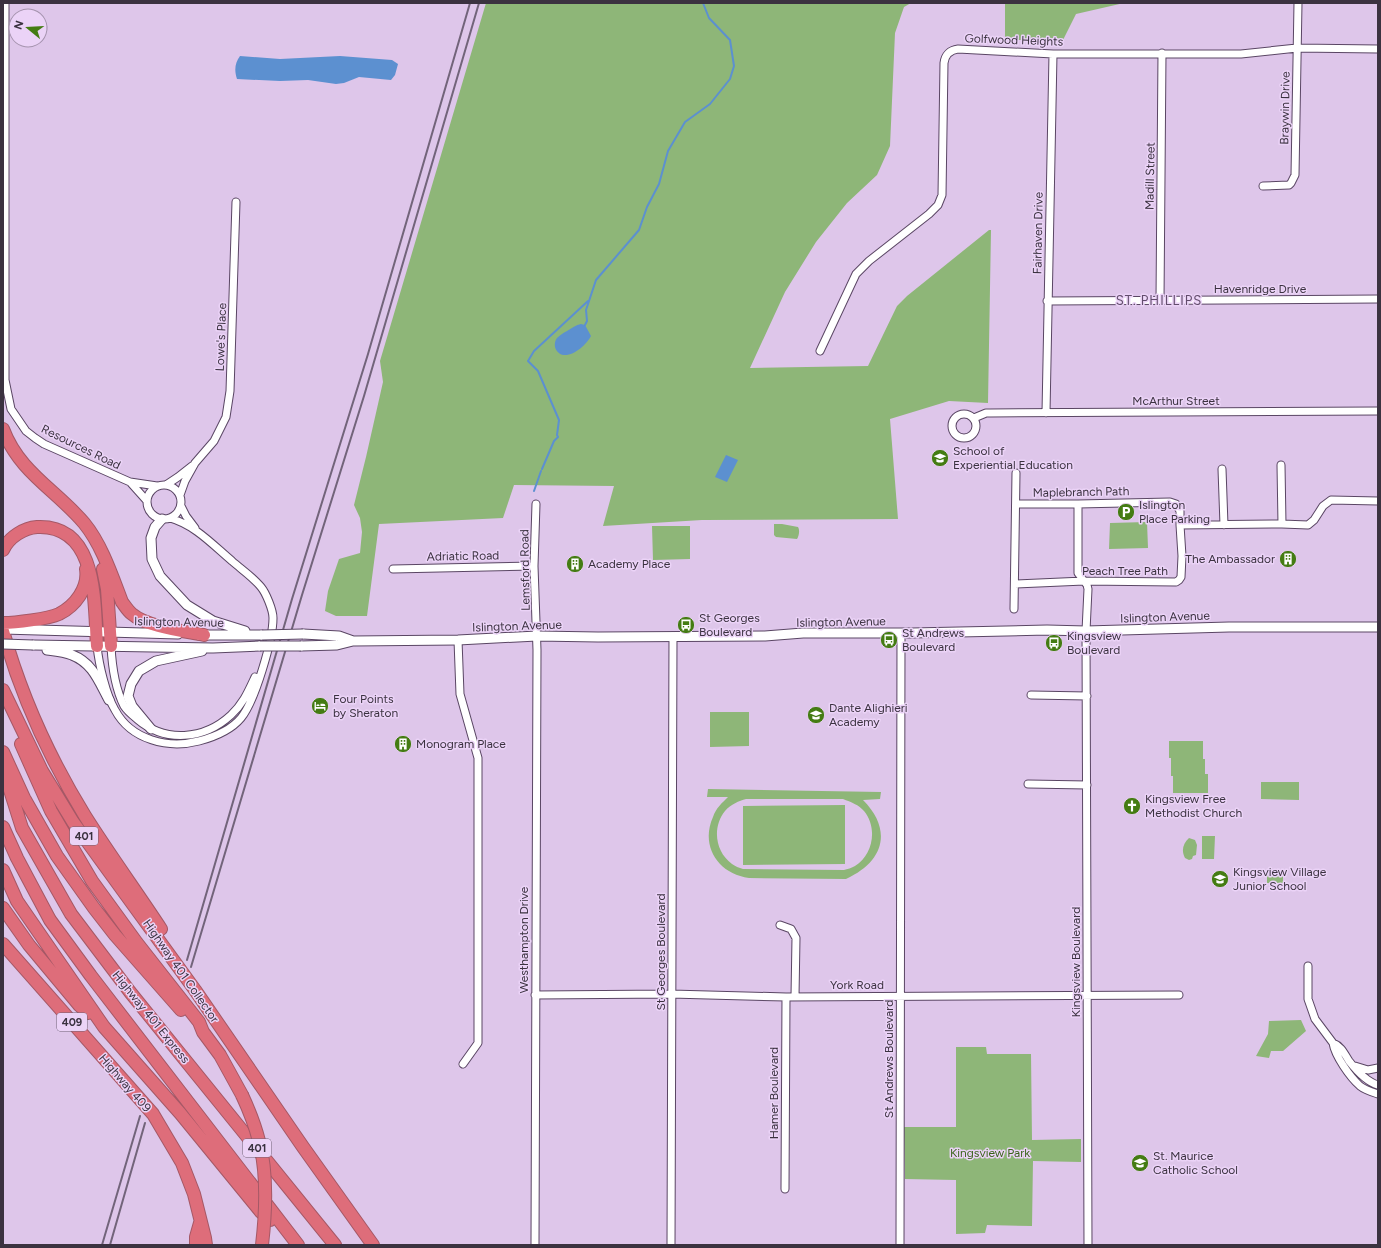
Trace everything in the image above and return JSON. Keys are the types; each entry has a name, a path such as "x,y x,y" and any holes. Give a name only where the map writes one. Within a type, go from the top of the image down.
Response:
{"highway":[{"path":"3,429 18,457 33,475 84,523 97,543 122,602 132,614 143,621 153,624 204,635"},
{"path":"3,550 13,537 30,528 46,527 58,529 75,542 83,554 93,581 97,646"},
{"path":"97,543 107,590 112,646"},
{"path":"3,623 27,625 58,614 70,606 80,597 84,586 86,572 83,554"},
{"path":"3,630 19,681 55,762 85,815 177,954 181,971"},
{"path":"3,691 23,751 54,817 92,881 137,943 199,1022 203,1032 220,1055 242,1095 251,1116 259,1142 263,1166 265,1194 262,1245"},
{"name":"Highway 401 Collector","path":"3,691 42,771 74,822 181,971 373,1245"},
{"path":"3,752 24,798 57,856 90,903 125,947 195,1026 203,1032"},
{"name":"Highway 401 Express","path":"3,768 22,828 71,914 130,992 335,1245"},
{"name":"Highway 401 Express","path":"3,827 17,858 50,920 91,976 295,1241"},
{"name":"401","path":"3,870 17,901 104,1027 180,1114 261,1212 295,1241"},
{"path":"3,908 30,945 79,1005 104,1027"},
{"name":"Highway 409","path":"3,944 153,1114 182,1163 194,1194 206,1245"},
{"path":"196,1245 196,1237 201,1220"}],"main road":[{"path":"166,518 155,527 151,538 152,559 160,576 187,605 213,622 234,629 262,635"},
{"name":"Islington Avenue","path":"3,630 27,625 96,632 204,635 304,634 339,636 353,641"},
{"name":"Islington Avenue","path":"3,644 213,648 337,645 353,641 458,640 537,636 765,636 803,634 1047,630 1086,631 1229,627 1378,627"},
{"path":"32,645 44,650 71,654 85,661 91,667 110,700"},
{"path":"151,729 132,706 128,696 131,684 139,671 156,661 213,648"}],"street":[{"name":"Resources Road","path":"5,3 5,380 11,409 26,431 44,444 130,482 157,486"},
{"name":"Braywin Drive","path":"1263,186 1289,185 1292,183 1295,175 1298,3"},
{"name":"Golfwood Heights","path":"820,351 856,274 865,264 929,214 940,200 942,195 944,63 947,55 954,50 1053,54 1241,54 1297,48 1378,49"},
{"name":"Madill Street","path":"1160,300 1162,53"},
{"name":"Fairhaven Drive","path":"1046,413 1053,54"},
{"name":"Lowe's Place","path":"166,485 195,463 214,441 226,417 230,391 236,202"},
{"name":"Havenridge Drive","path":"1047,301 1378,299"},
{"name":"McArthur Street","path":"974,418 986,414 1046,413 1378,412"},
{"name":"Lowe's Place","path":"180,495 185,481 195,463"},
{"path":"1281,466 1282,524"},
{"path":"1222,469 1224,525"},
{"name":"Maplebranch Path","path":"1014,609 1016,473"},
{"name":"Resources Road","path":"130,482 147,501"},
{"path":"97,646 98,656 110,700 115,712 124,723 133,730 155,742 180,744 206,739 219,735 241,718 252,699 267,654 273,617 268,600 262,587 199,532 187,518 181,506 180,495 174,488 166,485 157,486 150,492 147,501 149,509 155,516 180,521 199,532"},
{"path":"1180,525 1308,525 1314,520 1323,506 1331,500 1378,501"},
{"name":"Maplebranch Path","path":"1016,504 1170,502 1176,504 1180,511 1180,525"},
{"name":"Lemsford Road","path":"536,504 534,566 537,636"},
{"name":"Kingsview Boulevard","path":"1078,504 1078,573 1088,589 1086,631 1088,1245"},
{"path":"166,518 177,514 181,506"},
{"name":"Peach Tree Path","path":"1015,584 1084,581 1176,582 1181,577 1182,556 1180,525"},
{"name":"Adriatic Road","path":"393,568 534,566"},
{"name":"St Andrews Boulevard","path":"900,1245 901,633"},
{"name":"Westhampton Drive","path":"534,1245 537,636"},
{"name":"St Georges Boulevard","path":"671,1245 673,636"},
{"path":"458,640 460,694 478,758 478,1043 463,1064"},
{"path":"112,646 112,668 124,707 151,729 160,733 182,735 202,732 212,728 229,717 241,705 267,654"},
{"path":"1032,695 1087,696"},
{"path":"1028,784 1087,785"},
{"path":"780,925 791,929 796,938 795,996"},
{"path":"1308,966 1308,999 1315,1019 1333,1043 1334,1050 1357,1082 1367,1090 1378,1094"},
{"name":"York Road","path":"535,995 671,994 786,997 1179,995"},
{"name":"Hamer Boulevard","path":"785,1189 786,997"},
{"path":"1333,1043 1339,1045 1352,1065 1362,1075 1378,1084"},
{"path":"1352,1065 1368,1070 1378,1068"}],"green space":[{"path":"486,3 911,3 904,7 895,33 890,146 877,175 847,203 816,242 785,292 750,368 868,366 897,306 907,296 989,230 991,230 988,403 949,401 890,419 898,519 702,520 603,526 614,486 514,485 503,518 379,524 367,616 336,616 325,611 328,591 339,559 360,553 362,532 360,518 354,505 383,382 380,361"},
{"path":"1005,3 1124,3 1076,14 1063,40 1005,40"},
{"path":"1147,522 1148,548 1109,549 1110,523"},
{"path":"774,524 798,527 799,533 797,539 776,537 774,535"},
{"path":"652,526 690,526 690,559 653,560"},
{"path":"710,712 749,712 749,746 710,747"},
{"path":"1169,741 1203,741 1205,774 1208,774 1208,793 1173,793 1171,758 1169,758"},
{"path":"1261,782 1299,782 1299,800 1261,799"},
{"path":"708,789 881,792 880,799 863,800 872,811 878,823 881,834 880,844 876,854 869,864 859,872 846,879 749,878 728,871 714,857 709,838 710,828 714,814 719,806 728,797 707,797","holes":["746,799 843,799 857,805 864,811 871,825 872,833 872,841 866,855 861,861 851,868 844,870 743,869 733,865 726,859 719,846 717,839 718,824 725,811 735,803"]},
{"path":"845,805 845,864 743,865 743,806"},
{"path":"1202,836 1215,836 1214,859 1202,859"},
{"path":"1189,838 1195,840 1197,845 1196,855 1189,860 1185,858 1183,847"},
{"path":"1267,873 1283,873 1283,883 1267,883"},
{"path":"1301,1020 1306,1031 1283,1051 1271,1051 1269,1058 1256,1056 1268,1034 1269,1021"},
{"name":"Kingsview Park","path":"956,1047 986,1047 987,1054 1031,1054 1032,1140 1081,1139 1081,1162 1033,1161 1032,1226 987,1225 985,1233 956,1234 956,1180 905,1179 904,1127 956,1127"}],"water":[{"path":"240,56 280,59 340,56 392,60 398,64 395,75 391,80 359,77 344,83 336,84 308,80 280,81 237,79 236,67"},
{"path":"581,324 585,325 591,336 589,339 580,349 572,354 564,355 559,353 555,346 557,338"},
{"path":"726,455 738,460 727,482 715,477"}],"waterway":[{"path":"585,325 587,321 586,310 596,280 639,230 647,207 659,184 668,151 685,122 710,104 730,79 734,66 730,40 709,18 703,3"},
{"path":"542,469 554,441 558,437 559,420 538,371 528,361 534,351 588,301"},
{"path":"534,491 541,471"}],"railway":[{"path":"187,960 292,599 368,354 470,3"},
{"path":"191,967 302,595 364,396 479,3"},
{"path":"102,1245 140,1116"},
{"path":"110,1245 145,1123"}],"place":[{"name":"School of Experiential Education","path":"940,458"},
{"name":"Islington Place Parking","path":"1126,512"},
{"name":"The Ambassador","path":"1288,559"},
{"name":"Academy Place","path":"575,564"},
{"name":"St Georges Boulevard","path":"686,625"},
{"name":"St Andrews Boulevard","path":"889,640"},
{"name":"Kingsview Boulevard","path":"1054,643"},
{"name":"Four Points by Sheraton","path":"320,706"},
{"name":"Dante Alighieri Academy","path":"816,715"},
{"name":"Monogram Place","path":"403,744"},
{"name":"Kingsview Free Methodist Church","path":"1132,806"},
{"name":"Kingsview Village Junior School","path":"1220,879"},
{"name":"St. Maurice Catholic School","path":"1140,1163"}],"district":[{"name":"ST. PHILLIPS","path":"1159,300"}]}
